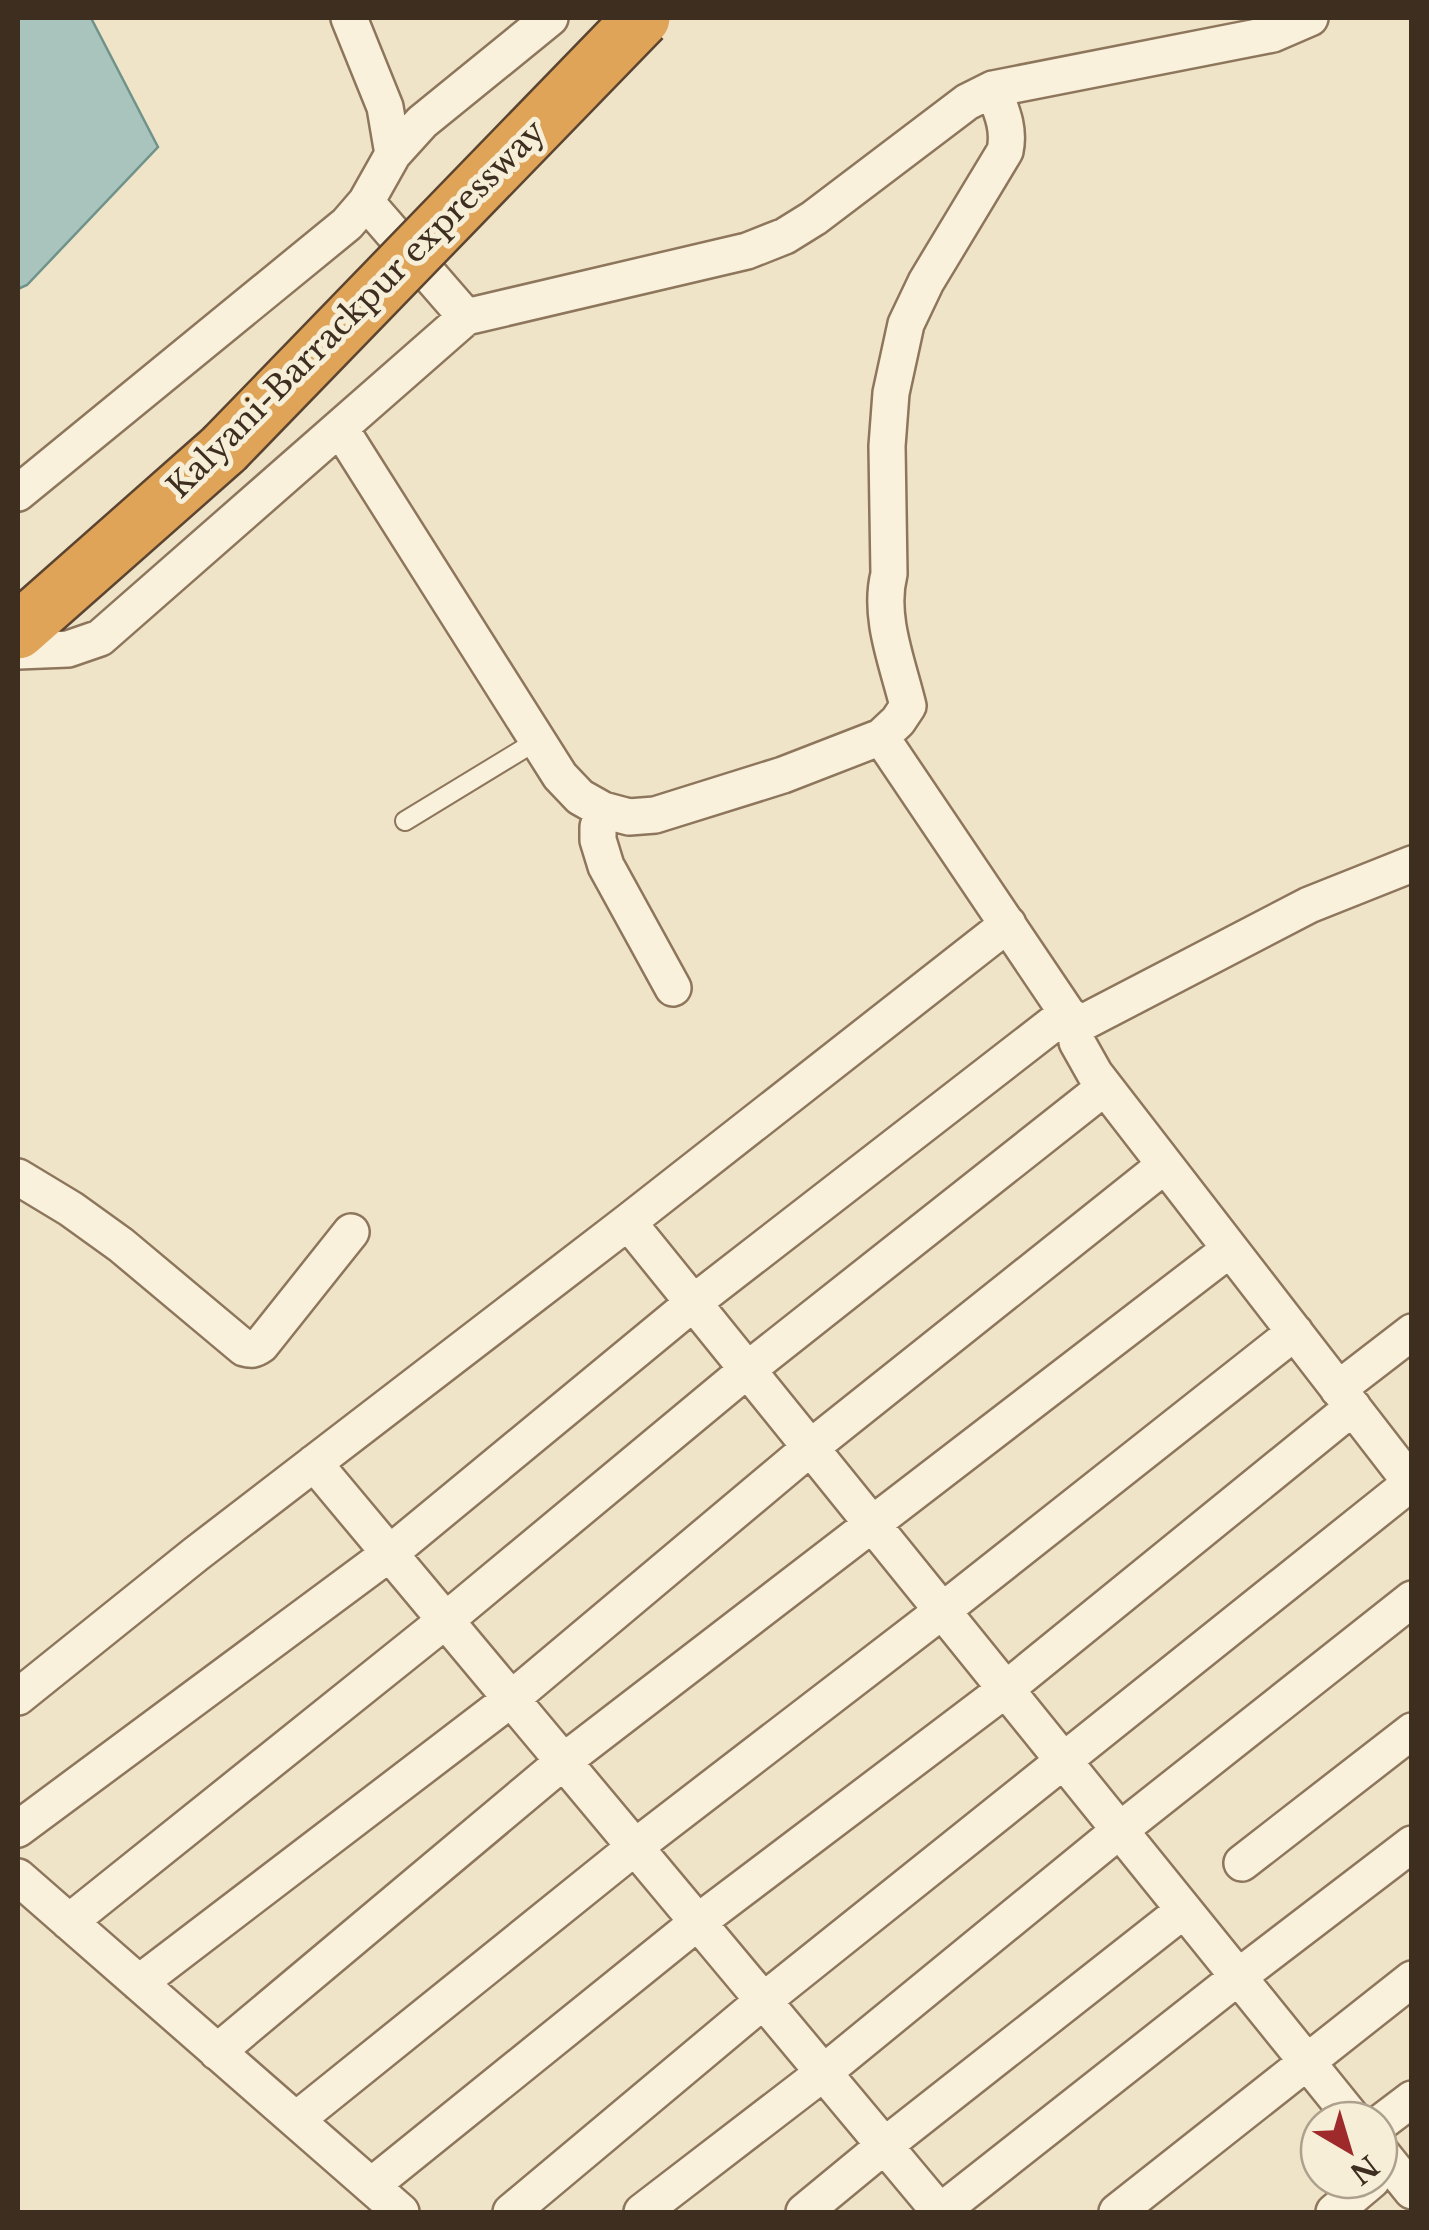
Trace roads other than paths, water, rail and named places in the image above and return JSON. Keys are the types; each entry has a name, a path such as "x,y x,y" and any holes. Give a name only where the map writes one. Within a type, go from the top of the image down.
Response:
{"highway":[{"name":"Kalyani-Barrackpur expressway","path":"18,631 224,450 642,18"}],"street":[{"path":"348,18 385,108 393,154"},
{"path":"18,493 347,224 366,202 393,154 422,122 550,18"},
{"path":"18,651 68,649 100,638 466,317 746,251 785,236 968,102 993,88 1273,34 1310,18"},
{"path":"340,428 560,776 580,797 603,810 629,817 655,815 784,775 882,737 908,706 885,608 889,574 890,393 906,324 926,282 1005,151 1007,126 993,88"},
{"path":"366,202 466,317"},
{"path":"511,2212 763,2001 1411,1483 1105,1087 1083,1055 1071,1016 882,737"},
{"path":"603,810 598,840 606,866 673,988"},
{"path":"1071,1016 1084,1022 1309,905 1412,864"},
{"path":"18,1697 196,1554 1008,924"},
{"path":"18,1829 390,1554 693,1303 1071,1016"},
{"path":"69,1922 446,1620 747,1370 1105,1087"},
{"path":"139,1983 512,1698 810,1448 1165,1165"},
{"path":"18,1177 121,1245 249,1350 261,1345 351,1232"},
{"path":"628,1222 1338,2100"},
{"path":"217,2052 564,1762 1230,1249"},
{"path":"296,2120 635,1847 1295,1332"},
{"path":"371,2186 698,1922 1006,1689 1346,1398 1412,1332"},
{"path":"314,1463 940,2212 1412,1844"},
{"path":"642,2212 823,2073 1120,1830 1412,1600"},
{"path":"1242,1863 1412,1732"},
{"path":"18,1877 401,2212"},
{"path":"804,2212 1184,1910"},
{"path":"1117,2212 1412,1980"}],"lane":[{"path":"405,820 538,740"}],"water":[{"path":"18,18 91,18 158,147 27,285 18,289"}]}
